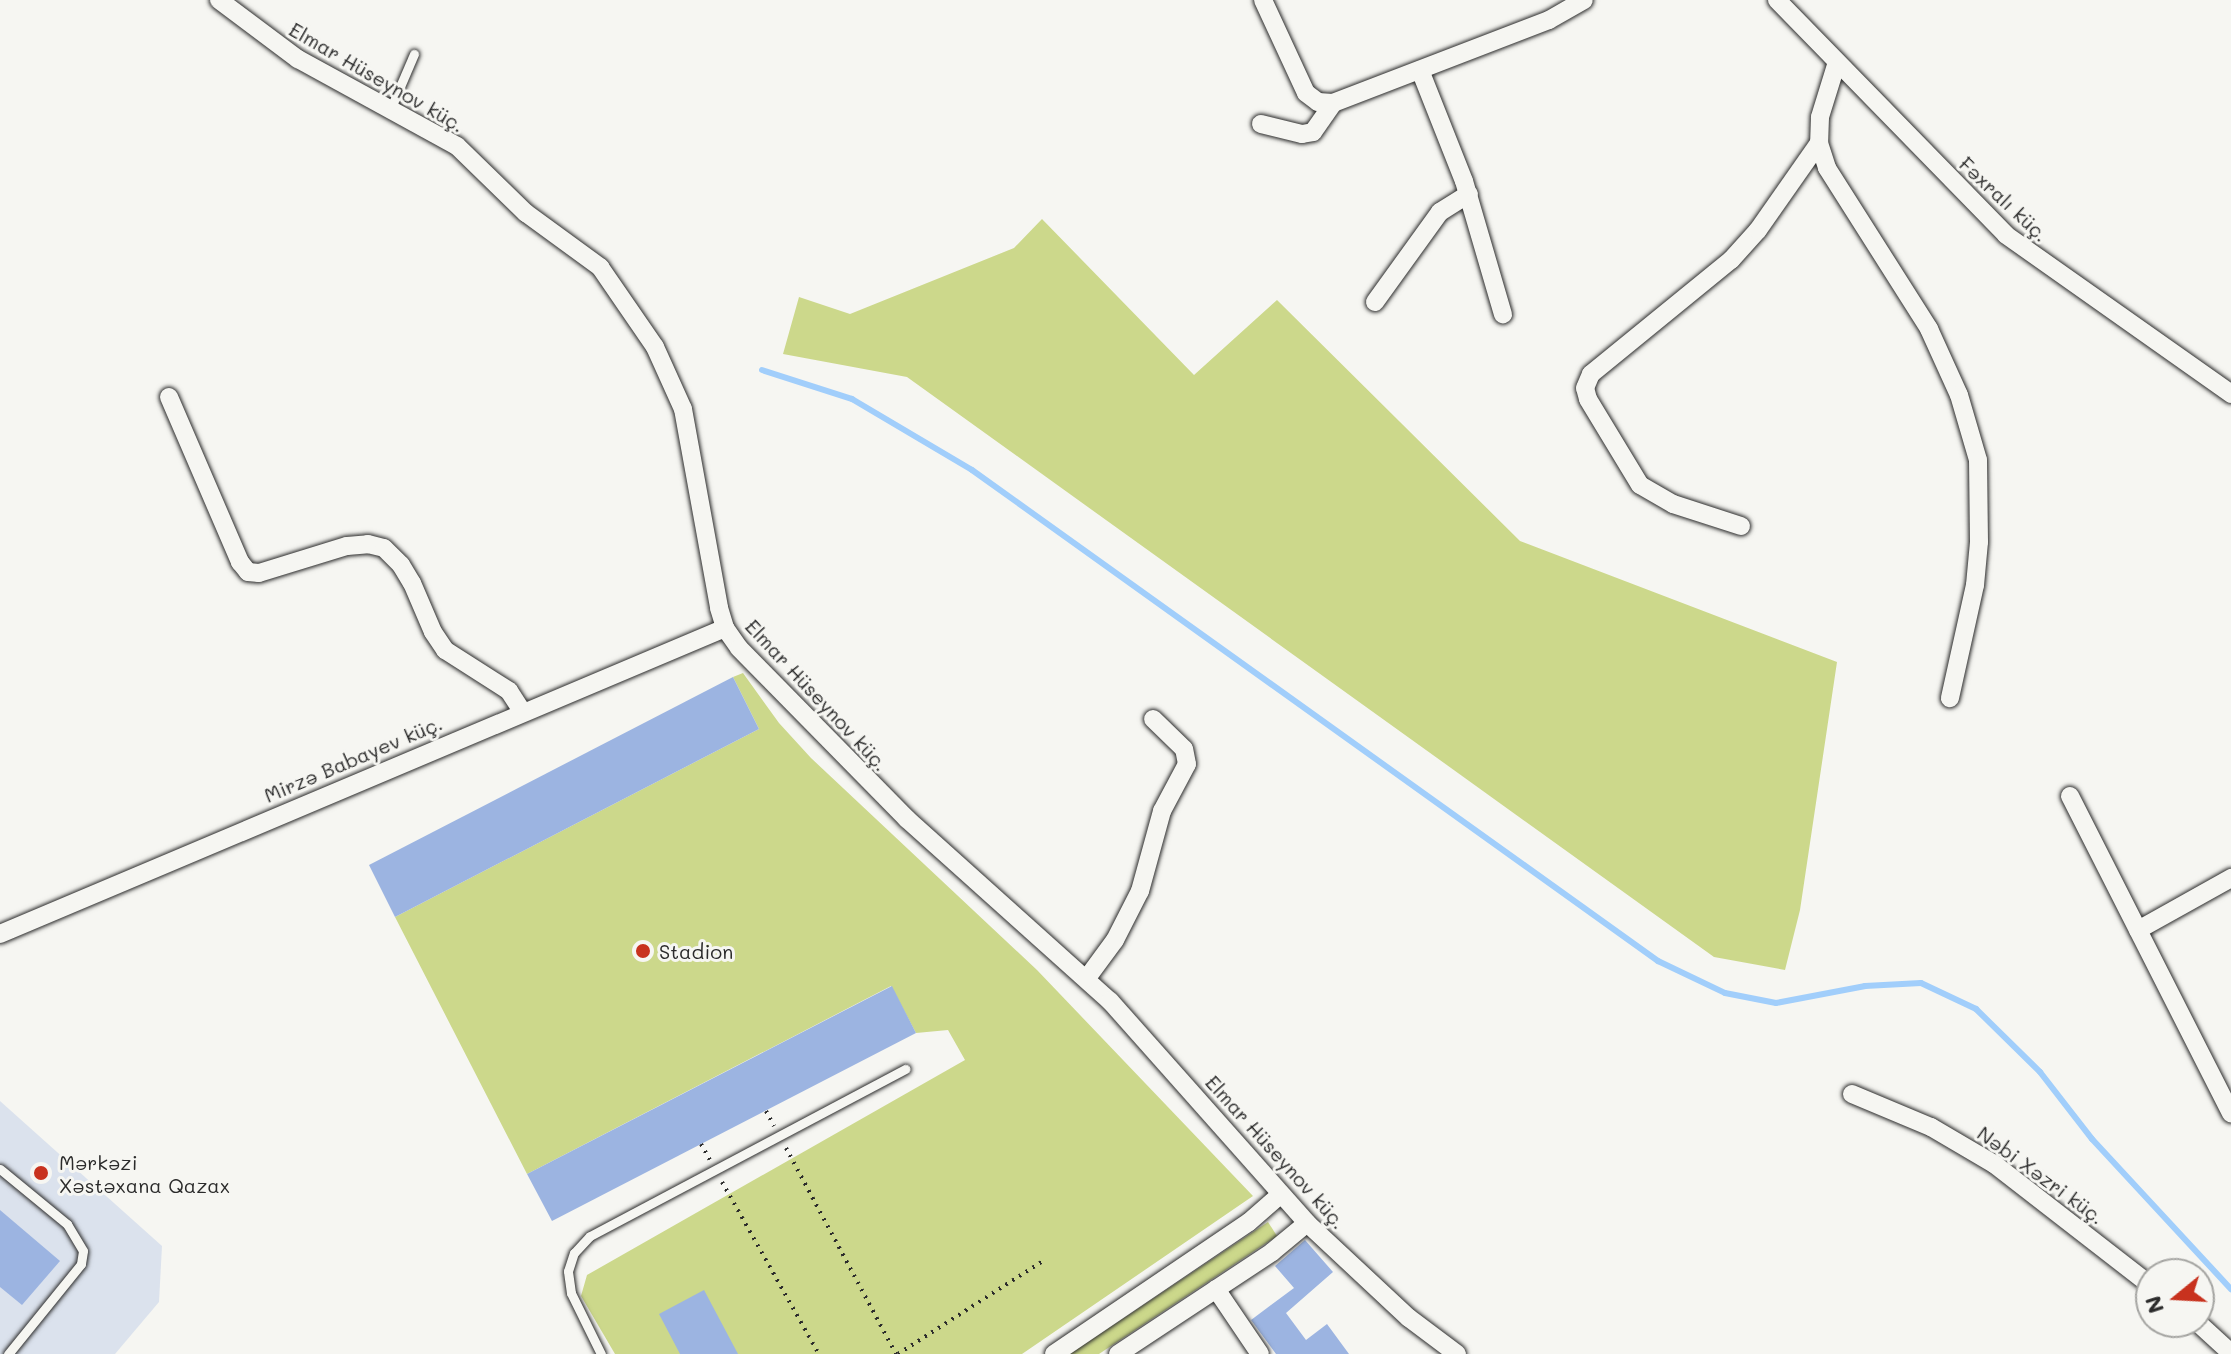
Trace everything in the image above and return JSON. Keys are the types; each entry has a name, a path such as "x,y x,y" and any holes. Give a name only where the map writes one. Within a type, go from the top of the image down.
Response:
{"street":[{"name":"Elmar Hüseynov küç.","path":"219,0 298,59 474,160 526,213 600,267 634,313 661,358 683,409 706,548 725,628 739,648 857,771 1135,1025 1307,1223 1409,1318 1457,1354"},
{"path":"1263,0 1306,93 1318,102 1333,103 1549,20 1584,0"},
{"name":"Fəxralı küç.","path":"1777,0 2006,235 2231,394"},
{"path":"1837,62 1826,91 1819,143 1827,168 1929,329 1948,365 1972,431 1980,483 1979,542 1975,585 1950,698"},
{"path":"1420,70 1469,194 1503,314"},
{"path":"1261,124 1302,134 1313,132 1333,103"},
{"path":"1741,526 1673,504 1640,485 1588,399 1585,388 1591,374 1731,260 1758,230 1819,143"},
{"path":"1375,302 1440,212 1469,194"},
{"path":"169,397 240,562 248,572 259,573 347,546 368,544 384,548 401,565 412,583 433,632 445,650 509,691 522,711"},
{"name":"Mirzə Babayev küç.","path":"0,934 522,711 725,628"},
{"path":"1087,978 1115,940 1140,891 1162,811 1187,764 1184,749 1153,719"},
{"path":"2070,796 2231,1114"},
{"path":"2138,930 2231,878"},
{"name":"Nəbi Xəzri küç.","path":"1852,1094 1931,1127 1994,1164 2135,1274"},
{"path":"1054,1354 1249,1222 1280,1195"},
{"path":"1118,1354 1216,1289 1307,1223"},
{"path":"1216,1289 1260,1354"},
{"path":"2215,1338 2231,1353"}],"lane":[{"path":"390,110 414,54"},
{"path":"601,1354 571,1293 568,1271 574,1253 590,1236 906,1069"},
{"path":"0,1169 67,1224 83,1251 81,1264 8,1354"}],"path":[{"path":"766,1111 897,1354 1043,1261"},
{"path":"701,1144 819,1354"}],"shaded area":[{"name":"Mərkəzi Xəstəxana Qazax","path":"0,1101 162,1246 159,1302 115,1354 0,1354"}],"green space":[{"path":"1042,219 1194,375 1277,300 1520,541 1837,662 1800,910 1785,970 1714,957 907,377 783,354 799,297 850,314 1014,248"},
{"path":"743,673 779,723 811,758 1037,970 1253,1196 1022,1354 615,1354 581,1296 587,1275 965,1060 948,1030 916,1033 891,986 527,1174 395,917 759,729 733,677"},
{"path":"1268,1222 1277,1236 1099,1354 1070,1354"}],"building":[{"path":"733,677 759,729 395,917 369,865"},
{"path":"892,986 916,1033 552,1221 527,1174"},
{"path":"0,1210 60,1261 22,1305 0,1287"},
{"path":"1305,1240 1333,1272 1286,1313 1306,1340 1327,1324 1349,1354 1276,1354 1251,1320 1294,1288 1275,1266"},
{"path":"704,1290 738,1354 680,1354 659,1314"}],"waterway":[{"path":"762,370 852,399 972,470 1658,961 1725,993 1776,1003 1865,986 1921,983 1976,1009 2040,1072 2092,1139 2231,1289"}],"place":[{"name":"Stadion","path":"643,951"},
{"name":"Mərkəzi Xəstəxana Qazax","path":"41,1173"}]}
